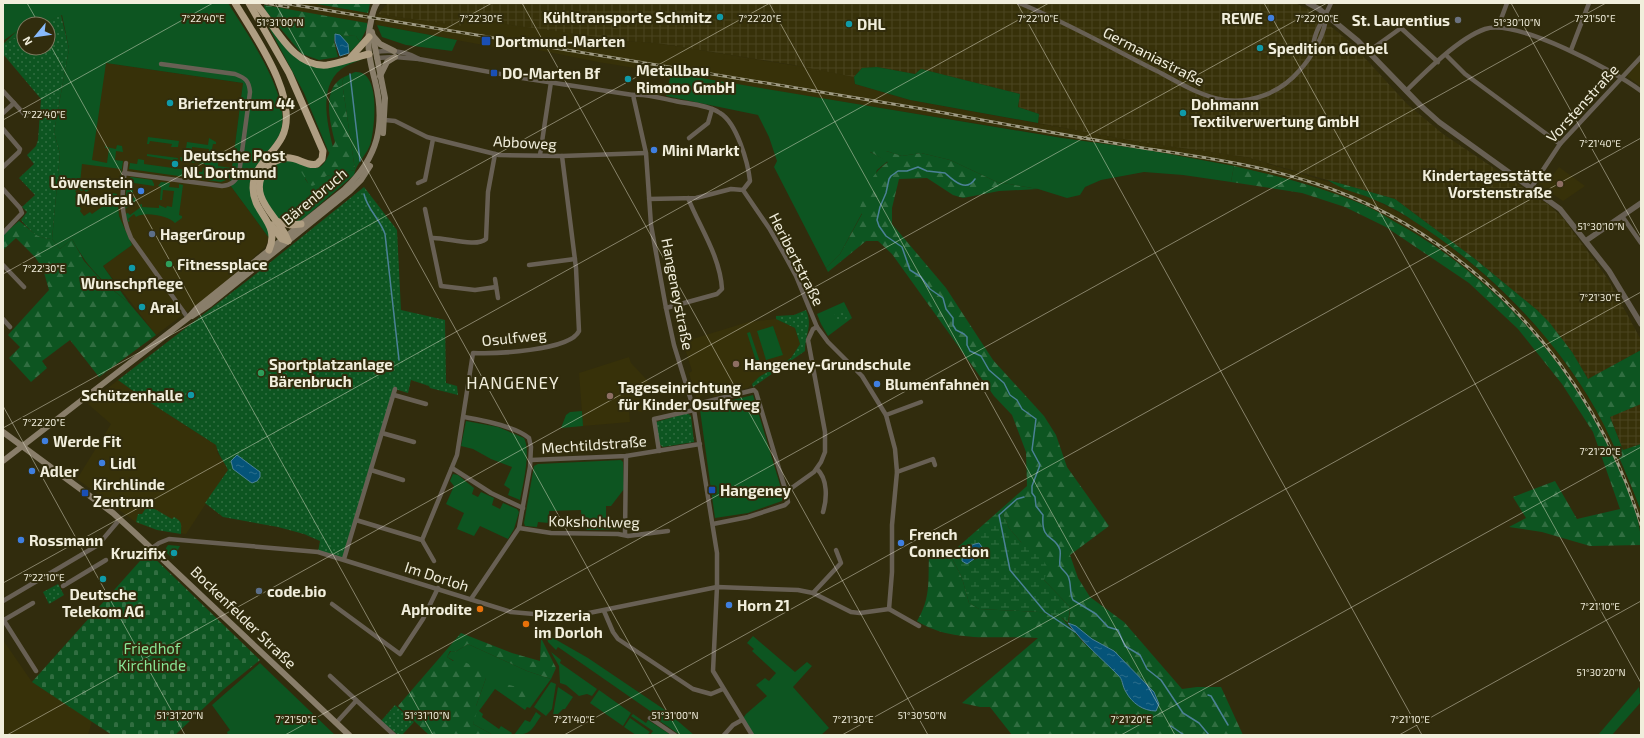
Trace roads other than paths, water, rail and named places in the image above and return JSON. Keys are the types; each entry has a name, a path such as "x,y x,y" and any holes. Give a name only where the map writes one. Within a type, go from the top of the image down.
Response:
{"highway":[{"path":"235,3 254,33 278,79 286,111 286,126 282,136 258,168 254,178 254,198 273,235 269,250"},
{"path":"249,3 289,73 323,151 322,160 318,164 310,165 292,158 285,158 274,162 264,172 260,182 260,194 266,207 286,239"},
{"path":"255,3 289,46 303,59 321,65 373,55"},
{"path":"350,59 371,37"},
{"path":"267,221 286,239"},
{"path":"276,221 290,225 301,224"}],"main road":[{"name":"Bärenbruch","path":"188,318 197,308 269,250 286,239 301,224 352,182 364,168 374,149 379,129 380,113 370,26 374,4"},
{"path":"371,37 394,54 386,62 380,76"},
{"name":"Bärenbruch","path":"3,461 188,318 204,309 286,239 350,191 361,180 375,157 385,120 385,98 373,55"},
{"name":"Bockenfelder Straße","path":"3,432 120,519 349,735"}],"street":[{"name":"Germaniastraße","path":"1019,3 1070,26 1190,88 1207,96 1224,100 1241,100 1260,97 1281,87 1303,67 1326,26 1326,15 1331,3"},
{"path":"1308,3 1326,15 1369,51 1406,91 1439,122 1560,209 1587,240 1609,271 1641,324"},
{"path":"1571,50 1589,3"},
{"path":"1498,27 1505,4"},
{"path":"1406,91 1446,55 1471,37 1483,30 1498,27 1571,50 1622,77 1641,91"},
{"path":"1369,51 1401,28 1438,62"},
{"path":"373,55 394,54 551,82 633,95 638,94 712,109 727,119 742,149 750,181 743,190 731,189 696,198 649,199"},
{"path":"1446,55 1464,74 1560,144"},
{"name":"Vorstenstraße","path":"1531,188 1560,144 1641,57"},
{"path":"124,173 222,186 230,185 239,174 250,92 249,83 243,77 235,74 160,64"},
{"path":"540,155 551,82"},
{"path":"3,91 26,116"},
{"name":"Hangeneystraße","path":"633,95 646,153 649,199 666,308 674,344 694,407 717,553 717,587 712,664 714,674 723,690 752,735"},
{"path":"3,113 14,103"},
{"path":"690,138 708,123 712,109"},
{"name":"Abboweg","path":"385,120 395,121 433,139 495,154 562,156 646,153"},
{"path":"3,128 20,149 19,152 3,167"},
{"path":"418,183 425,180 433,139"},
{"path":"432,238 474,242 481,242 486,239 488,192 495,154"},
{"name":"Osulfweg","path":"422,540 458,450 473,354 498,354 535,349 554,345 578,334 580,324 575,259 562,156"},
{"path":"126,163 122,211 126,227 131,238 188,318"},
{"path":"3,189 20,208 22,214 3,233"},
{"name":"Heribertstraße","path":"743,190 769,228 787,260 817,327 828,342 862,376 886,415 895,449 897,472 892,525 892,572 889,609"},
{"path":"666,308 717,294 722,289 710,246 688,198"},
{"path":"1587,240 1641,203"},
{"path":"425,209 441,286 475,290 496,287"},
{"path":"1622,216 1641,243"},
{"path":"529,265 575,259"},
{"path":"3,265 24,287"},
{"path":"495,279 498,298"},
{"path":"3,319 10,327"},
{"path":"786,492 817,469 825,452 825,432 808,340 813,329 817,327"},
{"path":"344,558 395,389"},
{"path":"694,407 754,390 756,392 788,502 785,505 748,517 712,524"},
{"path":"394,395 426,404"},
{"path":"886,415 921,402"},
{"name":"Mechtildstraße","path":"658,451 654,419 694,407"},
{"path":"464,417 494,424 524,435 529,440 531,460 519,528 471,599"},
{"path":"382,433 414,442"},
{"name":"Mechtildstraße","path":"531,460 626,456 700,444"},
{"path":"933,453 935,465"},
{"path":"625,534 626,456"},
{"path":"897,472 934,459"},
{"path":"452,468 491,494 523,508"},
{"path":"817,469 822,475 825,490 826,500 823,512"},
{"path":"371,470 403,480"},
{"path":"3,601 98,545 120,519"},
{"path":"356,520 422,540 434,562"},
{"name":"Kokshohlweg","path":"519,528 551,532 625,534 628,536 668,531"},
{"name":"Im Dorloh","path":"152,548 166,539 173,539 318,552 344,558 511,612 529,614 572,616 604,611 717,587 798,590 813,593 851,612 865,613 889,609"},
{"path":"813,593 841,563 836,550"},
{"path":"63,586 106,560"},
{"path":"332,604 400,654 423,619 438,588"},
{"path":"33,603 3,620 36,671"},
{"path":"889,609 919,626"},
{"path":"604,611 613,632 618,638 693,689 711,694 723,690"},
{"path":"330,676 394,735"},
{"path":"336,723 356,701"},
{"path":"650,718 675,735"},
{"path":"724,735 733,725 742,720"}],"water":[{"path":"335,34 340,35 348,44 349,53 340,56 335,41"},
{"path":"237,455 260,472 260,477 257,481 252,483 233,469 231,461"},
{"path":"979,543 982,547 978,556 967,564 962,561 964,551 972,545"},
{"path":"1068,623 1076,626 1092,639 1114,651 1154,692 1159,704 1156,711 1142,708 1131,700 1120,677 1086,644"}],"waterway":[{"path":"350,74 360,161"},
{"path":"975,179 968,185 964,185 956,182 945,173 927,171 918,167 907,171 898,171 889,179 877,220 879,226 886,236 902,247 910,270 921,277 930,289 943,298 946,309 953,318 953,325 956,330 967,337 967,345 970,351 981,356 989,370 1004,383 1010,395 1017,400 1022,409 1036,419 1032,450 1040,465 1032,486 1032,493 1035,497 1036,506 1043,515 1044,530 1046,534 1058,545 1060,550 1060,566 1069,579 1073,600 1096,614 1108,627 1118,630 1125,646 1140,655 1147,669 1161,680 1183,713 1199,723 1209,735"},
{"path":"364,194 385,234 399,360"},
{"path":"1024,497 1017,499 999,515 1010,570 1045,612 1075,632"},
{"path":"1208,695 1211,696 1228,725"},
{"path":"1171,726 1184,735"}],"railway":[{"path":"265,3 288,7"},
{"path":"283,3 923,109 1061,134 1208,158 1251,166 1314,183 1371,206 1425,236 1474,272 1518,314 1558,361 1592,412 1620,467 1641,525"}],"place":[{"name":"Kühltransporte Schmitz","path":"720,17"},
{"name":"REWE","path":"1271,18"},
{"name":"St. Laurentius","path":"1458,20"},
{"name":"DHL","path":"849,24"},
{"name":"Dortmund-Marten","path":"486,41"},
{"name":"Spedition Goebel","path":"1260,48"},
{"name":"DO-Marten Bf","path":"494,73"},
{"name":"Metallbau Rimono GmbH","path":"628,79"},
{"name":"Briefzentrum 44","path":"170,103"},
{"name":"Dohmann Textilverwertung GmbH","path":"1183,113"},
{"name":"Mini Markt","path":"654,150"},
{"name":"Deutsche Post NL Dortmund","path":"175,164"},
{"name":"Kindertagesstätte Vorstenstraße","path":"1560,184"},
{"name":"Löwenstein Medical","path":"141,191"},
{"name":"HagerGroup","path":"152,234"},
{"name":"Fitnessplace","path":"169,264"},
{"name":"Wunschpflege","path":"132,268"},
{"name":"Aral","path":"142,307"},
{"name":"Hangeney-Grundschule","path":"736,364"},
{"name":"Sportplatzanlage Bärenbruch","path":"261,373"},
{"name":"Blumenfahnen","path":"877,384"},
{"name":"Schützenhalle","path":"191,395"},
{"name":"Tageseinrichtung für Kinder Osulfweg","path":"610,396"},
{"name":"Werde Fit","path":"45,441"},
{"name":"Lidl","path":"102,463"},
{"name":"Adler","path":"32,471"},
{"name":"Hangeney","path":"712,490"},
{"name":"Kirchlinde Zentrum","path":"85,493"},
{"name":"Rossmann","path":"21,540"},
{"name":"French Connection","path":"901,543"},
{"name":"Kruzifix","path":"174,553"},
{"name":"Deutsche Telekom AG","path":"103,579"},
{"name":"code.bio","path":"259,591"},
{"name":"Horn 21","path":"729,605"},
{"name":"Aphrodite","path":"480,609"},
{"name":"Pizzeria im Dorloh","path":"526,624"}],"district":[{"name":"HANGENEY","path":"513,382"}],"park label":[{"name":"Friedhof Kirchlinde","path":"152,656"}]}
